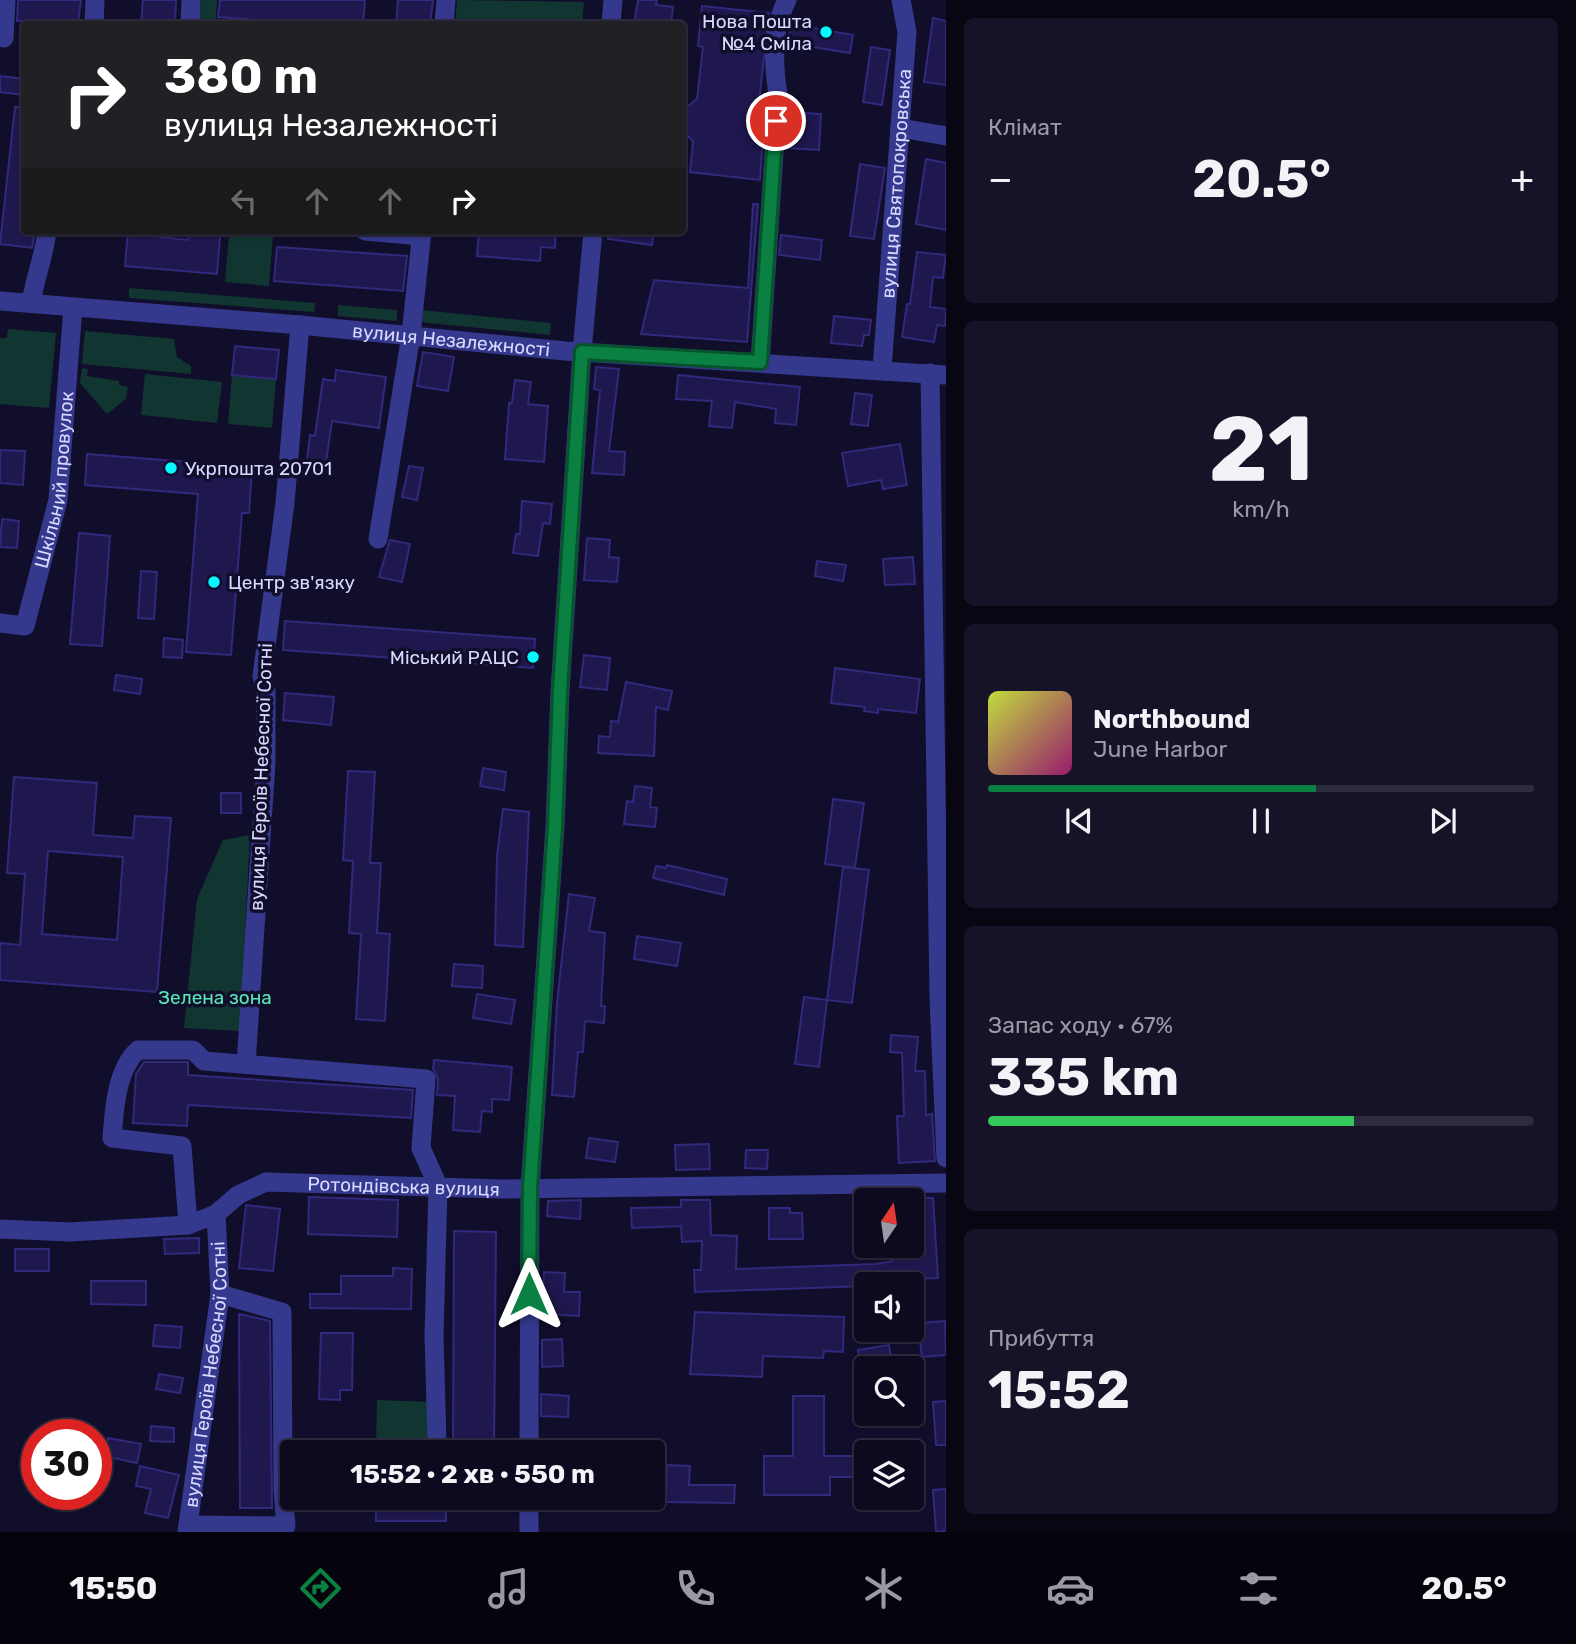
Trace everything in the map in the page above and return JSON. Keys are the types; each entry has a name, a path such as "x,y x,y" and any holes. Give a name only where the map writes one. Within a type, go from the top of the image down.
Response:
{"street":[{"path":"6,0 2,38 21,40"},
{"path":"94,21 95,0"},
{"path":"190,21 191,0"},
{"path":"444,21 446,0"},
{"path":"611,21 613,0"},
{"path":"760,362 778,94 774,65 781,11 787,0"},
{"name":"вулиця Святопокровська","path":"882,369 907,32 901,0"},
{"path":"900,128 946,136"},
{"path":"31,303 35,273 44,261 47,235"},
{"path":"378,539 411,335 421,235"},
{"path":"529,1440 530,1188 555,827 560,691 582,352 593,235"},
{"name":"вулиця Незалежності","path":"0,301 300,324 582,352 938,374"},
{"name":"Шкільний провулок","path":"0,623 25,626 56,511 73,307"},
{"name":"вулиця Героїв Небесної Сотні","path":"246,1064 266,762 266,692 262,676 285,503 300,324"},
{"path":"938,374 939,998 946,1158"},
{"path":"188,1225 182,1146 112,1139 114,1105 130,1057 138,1049 193,1050 204,1061 426,1079 421,1147 438,1186 434,1336 437,1440"},
{"name":"Ротондівська вулиця","path":"0,1229 70,1233 188,1225 216,1214 238,1195 266,1182 530,1188 946,1183"},
{"name":"вулиця Героїв Небесної Сотні","path":"187,1529 220,1294 216,1214"},
{"path":"187,1529 286,1526 283,1489 282,1312 220,1294"},
{"path":"528,1532 529,1510"}],"green space":[{"path":"201,0 217,0 216,20 224,21 199,21"},
{"path":"457,0 584,2 582,21 455,21"},
{"path":"229,235 273,235 269,286 225,282"},
{"path":"129,288 315,303 314,312 129,298"},
{"path":"338,305 397,310 397,321 338,316"},
{"path":"421,310 551,323 550,335 419,322"},
{"path":"8,329 56,333 49,408 0,404 0,338 7,338"},
{"path":"85,331 174,339 177,357 191,366 191,374 82,364"},
{"path":"82,368 88,369 87,376 119,381 119,385 128,387 126,399 107,414 80,383"},
{"path":"145,374 222,382 217,423 141,415"},
{"path":"232,375 276,379 272,428 228,424"},
{"name":"Зелена зона","path":"250,835 240,1031 184,1028 197,899 223,840"},
{"path":"377,1400 431,1402 430,1440 376,1440"}],"building":[{"path":"18,0 81,0 78,21 17,21"},
{"path":"143,0 176,0 175,21 141,21"},
{"path":"220,0 365,0 363,21 267,21 218,17"},
{"path":"398,0 433,0 430,21 396,21"},
{"path":"638,0 657,0 656,5 673,7 671,21 634,21"},
{"path":"702,6 769,13 759,102 765,102 760,180 690,172 693,141 686,134 686,108 697,99 703,47 698,46"},
{"path":"933,18 946,21 946,85 924,82"},
{"path":"791,24 853,35 850,53 788,43"},
{"path":"871,47 890,50 882,105 863,102"},
{"path":"0,76 21,79 21,95 0,92"},
{"path":"15,107 21,107 21,235 34,235 32,248 0,244"},
{"path":"789,112 821,114 819,150 787,148"},
{"path":"926,159 946,163 946,230 916,224"},
{"path":"860,164 885,168 874,239 850,236"},
{"path":"753,204 758,204 747,342 641,334 654,280 748,288"},
{"path":"128,235 160,235 188,240 189,235 220,236 217,274 125,266"},
{"path":"479,235 556,235 555,248 541,247 540,261 477,256"},
{"path":"608,235 653,235 652,245 608,239"},
{"path":"781,235 822,240 820,260 779,255"},
{"path":"277,247 407,256 403,291 274,281"},
{"path":"917,252 946,255 943,278 933,277 930,307 946,309 945,326 937,325 934,342 902,337 907,304 910,304"},
{"path":"834,316 871,320 869,335 864,335 862,346 831,343"},
{"path":"235,346 279,350 276,379 232,375"},
{"path":"423,352 454,357 448,391 417,386"},
{"path":"596,367 619,369 609,451 625,452 624,475 592,473 600,390 594,389"},
{"path":"336,370 386,377 379,428 332,421 326,462 307,460 310,435 315,436 323,379 335,381"},
{"path":"678,375 800,387 796,425 775,423 776,409 735,402 732,428 709,426 712,401 676,399"},
{"path":"515,380 531,382 528,404 548,406 544,462 505,459 509,403 512,403"},
{"path":"855,393 872,395 868,426 851,424"},
{"path":"900,444 907,485 883,489 881,480 848,486 842,453"},
{"path":"0,450 25,451 23,485 0,483"},
{"name":"Центр зв'язку","path":"87,454 252,467 249,513 242,513 231,655 186,652 198,494 85,485"},
{"path":"409,466 423,468 417,500 402,497"},
{"path":"522,501 552,504 550,524 543,523 538,556 513,553 516,534 520,534"},
{"path":"2,519 19,521 17,548 0,547"},
{"path":"79,533 110,536 102,646 70,644"},
{"path":"587,538 610,540 609,557 619,558 617,582 584,580"},
{"path":"390,540 410,544 402,582 379,577"},
{"path":"913,557 915,584 885,585 883,559"},
{"path":"817,561 846,565 843,581 815,576"},
{"path":"141,571 157,572 154,619 138,618"},
{"path":"285,621 535,639 533,668 283,650"},
{"path":"164,638 183,640 182,658 163,657"},
{"path":"584,655 610,658 607,690 580,687"},
{"path":"835,668 920,679 916,713 878,709 878,713 864,711 865,707 831,703"},
{"path":"116,675 142,679 140,694 114,690"},
{"path":"626,682 672,691 668,710 656,707 654,756 598,753 599,736 610,737 611,721 618,722"},
{"path":"285,693 334,697 331,725 283,720"},
{"path":"483,768 506,772 504,790 480,786"},
{"path":"348,771 375,772 370,863 381,863 377,933 390,934 385,1021 356,1019 361,934 349,933 353,861 343,860"},
{"path":"14,777 97,783 93,835 133,838 135,816 171,818 157,992 0,980 0,943 20,945 25,874 7,873","holes":["48,851 123,857 117,940 42,934"]},
{"path":"635,786 652,788 650,807 657,808 655,827 624,824 627,801 633,802"},
{"path":"221,793 241,793 241,813 221,813"},
{"path":"833,799 864,803 855,868 825,864"},
{"path":"503,809 529,812 523,947 495,945 497,855"},
{"path":"667,865 727,879 724,895 653,878 656,866 666,868"},
{"path":"843,867 869,870 852,1003 827,1000"},
{"path":"569,894 595,898 589,931 605,933 601,1006 605,1006 604,1023 585,1021 583,1052 578,1052 574,1097 552,1095 557,1003"},
{"path":"637,936 681,943 677,966 634,959"},
{"path":"454,964 483,966 482,988 452,986"},
{"path":"477,994 515,1000 511,1024 473,1018"},
{"path":"804,997 827,1000 819,1067 795,1064"},
{"path":"891,1035 918,1037 915,1071 925,1071 926,1115 932,1114 935,1161 899,1163 897,1116 904,1116 902,1053 890,1052"},
{"path":"434,1060 512,1067 509,1100 492,1099 492,1112 482,1111 480,1132 453,1130 455,1096 437,1095 438,1079 433,1069"},
{"path":"144,1062 188,1062 188,1075 413,1090 411,1118 188,1105 187,1126 133,1123 136,1074"},
{"path":"589,1138 618,1142 615,1162 586,1158"},
{"path":"709,1144 710,1169 676,1170 675,1145"},
{"path":"746,1150 768,1150 767,1169 745,1168"},
{"path":"309,1197 398,1200 397,1237 308,1234"},
{"path":"924,1198 933,1198 938,1278 924,1278 924,1272 854,1272 854,1286 695,1292 694,1270 701,1270 702,1241 682,1242 681,1226 632,1228 631,1208 681,1207 681,1200 710,1200 711,1235 737,1236 736,1269 876,1264 893,1261 893,1258 924,1258"},
{"path":"581,1200 580,1219 547,1216 548,1201"},
{"path":"246,1205 280,1209 273,1271 239,1268"},
{"path":"769,1208 790,1208 790,1213 802,1213 803,1239 769,1239"},
{"path":"454,1231 496,1232 494,1440 453,1440"},
{"path":"199,1238 199,1253 165,1254 164,1239"},
{"path":"15,1249 49,1249 49,1271 15,1271"},
{"path":"393,1268 412,1269 411,1309 310,1308 310,1294 341,1294 341,1276 393,1276"},
{"path":"544,1272 565,1273 564,1292 580,1292 579,1316 542,1314"},
{"path":"91,1281 146,1281 146,1305 91,1304"},
{"path":"695,1312 844,1317 843,1352 824,1351 823,1358 763,1356 762,1377 690,1374"},
{"path":"239,1314 270,1321 272,1508 240,1508"},
{"path":"945,1321 946,1355 922,1356 920,1342 924,1342 924,1323"},
{"path":"155,1325 182,1327 180,1348 153,1346"},
{"path":"321,1333 353,1333 352,1390 340,1390 340,1400 319,1399"},
{"path":"562,1339 563,1366 542,1367 542,1340"},
{"path":"889,1345 891,1356 859,1356 858,1350"},
{"path":"159,1374 183,1378 180,1393 156,1389"},
{"path":"541,1394 569,1396 568,1417 541,1416"},
{"path":"793,1396 824,1396 824,1456 854,1456 854,1477 830,1477 830,1495 764,1495 764,1456 793,1456"},
{"path":"946,1401 946,1445 936,1445 933,1402"},
{"path":"151,1426 174,1428 174,1442 150,1441"},
{"path":"112,1439 141,1444 137,1463 112,1458"},
{"path":"667,1465 690,1466 689,1485 735,1485 734,1503 666,1502"},
{"path":"140,1466 179,1475 168,1518 145,1513 151,1489 136,1486"},
{"path":"946,1489 946,1531 936,1532 933,1490"},
{"path":"376,1510 446,1510 446,1521 376,1521"}],"place":[{"name":"Нова Пошта №4 Сміла","path":"826,32"},
{"name":"Укрпошта 20701","path":"171,468"},
{"name":"Центр зв'язку","path":"214,582"},
{"name":"Міський РАЦС","path":"533,657"}],"route":[{"path":"529,1294 530,1188 555,827 560,691 582,352 760,362 776,121"}]}
